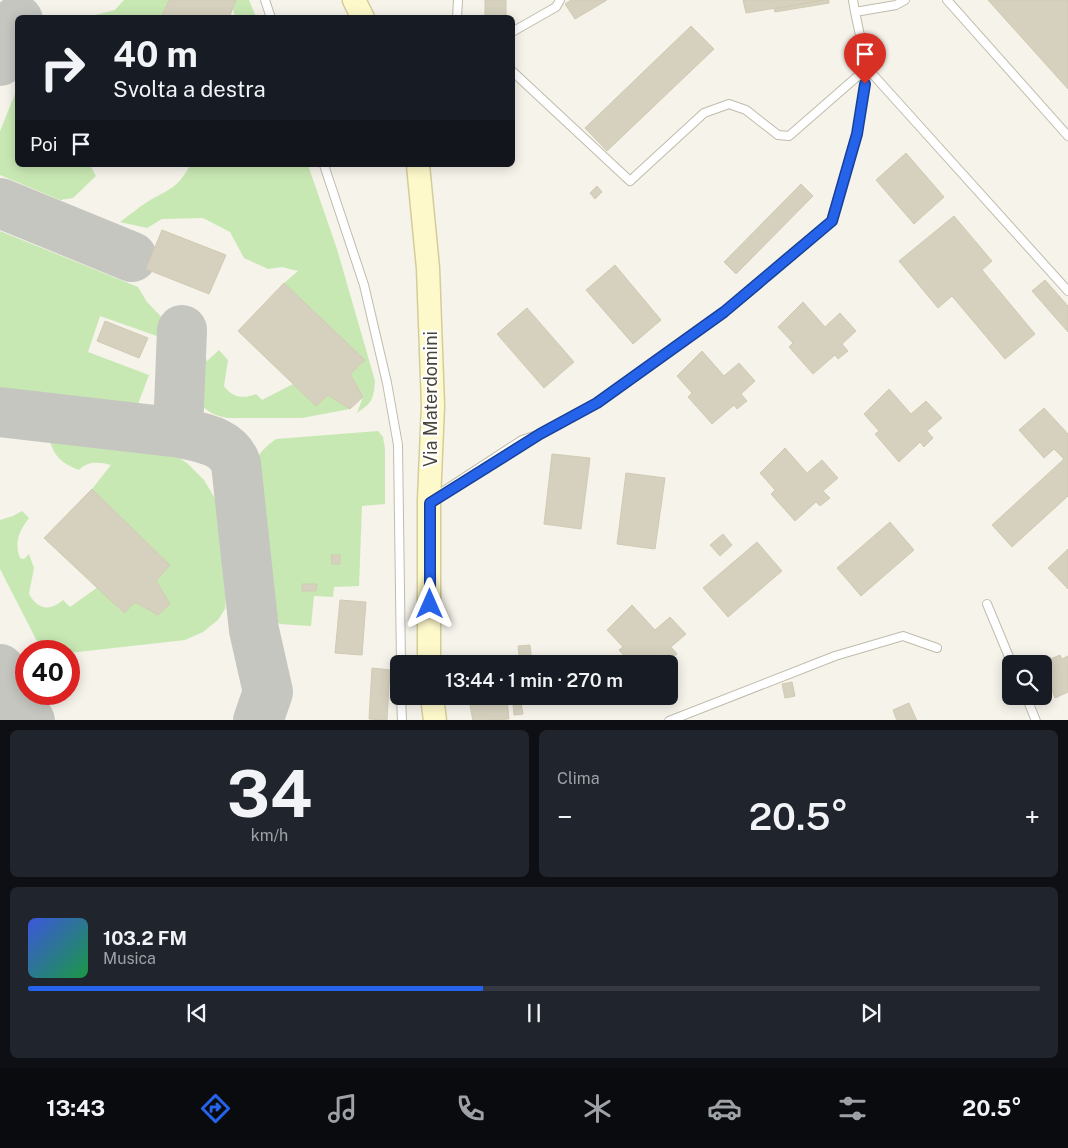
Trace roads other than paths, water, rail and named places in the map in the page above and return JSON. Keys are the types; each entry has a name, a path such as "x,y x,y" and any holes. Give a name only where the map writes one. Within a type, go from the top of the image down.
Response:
{"street":[{"path":"354,0 362,15"},
{"name":"Via Materdomini","path":"418,167 428,268 433,406 429,655"},
{"path":"433,705 435,720"}],"lane":[{"path":"265,0 270,15"},
{"path":"458,0 458,15"},
{"path":"515,30 556,7 560,0"},
{"path":"430,502 540,434 597,403 724,312 832,221 857,134 867,68 853,0"},
{"path":"856,12 896,6 905,0"},
{"path":"947,0 1068,136"},
{"path":"515,74 630,181 704,112 729,104 746,110 778,135 789,136 867,68"},
{"path":"867,68 1068,291"},
{"path":"325,167 364,285 387,383 398,445 401,655"},
{"path":"987,604 1008,655"},
{"path":"669,720 835,656 902,636 937,648"},
{"path":"401,705 402,720"},
{"path":"1030,705 1036,720"}]}
